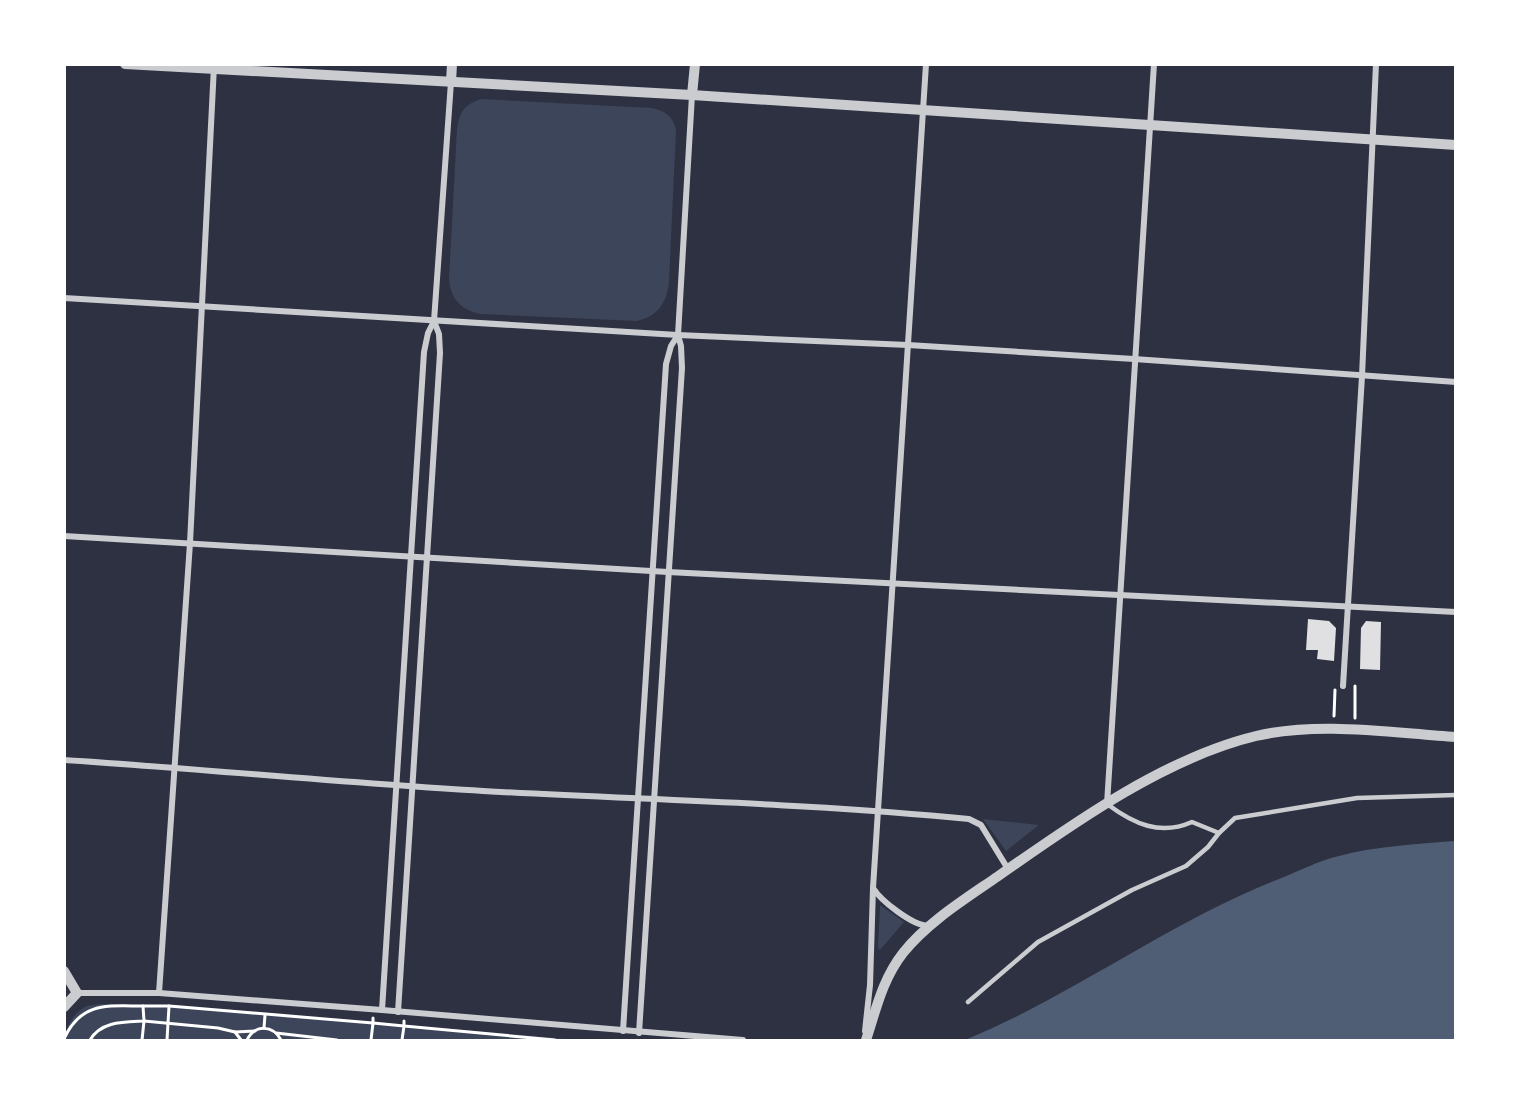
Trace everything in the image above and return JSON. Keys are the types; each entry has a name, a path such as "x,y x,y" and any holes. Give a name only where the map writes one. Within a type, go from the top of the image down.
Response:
{"street":[{"path":"125,64 214,67 693,95 1455,145"},
{"path":"398,1012 440,353 434,321 452,64"},
{"path":"639,1033 682,368 678,335 695,64"},
{"path":"865,1041 926,64"},
{"path":"1107,804 1154,64"},
{"path":"1343,686 1362,376 1376,64"},
{"path":"159,993 190,543 200,306 214,67"},
{"path":"64,298 678,335 908,345 1455,382"},
{"path":"382,1010 424,352 428,333 434,321"},
{"path":"623,1031 666,364 671,346 678,335"},
{"path":"64,536 668,572 1455,612"},
{"path":"865,1041 887,977 903,953 930,926 1008,869 1107,804 1195,758 1214,749 1257,736 1280,732 1318,730 1455,737"},
{"path":"64,760 412,787 878,810 969,819 981,825 1008,869"},
{"path":"873,888 883,900 917,924 930,926"},
{"path":"64,971 77,993"},
{"path":"64,1007 77,993 159,993 743,1041"}],"lane":[{"path":"968,1002 1038,942 1132,890 1186,866 1208,847 1235,818 1357,798 1455,795"},
{"path":"1107,804 1128,820 1149,826 1176,829 1192,822 1219,833"}],"path":[{"path":"1334,709 1335,685"},
{"path":"1354,710 1355,686"},
{"path":"64,1039 78,1018 88,1010 106,1006 169,1006 555,1041"},
{"path":"142,1041 143,1006"},
{"path":"167,1041 169,1006"},
{"path":"264,1028 265,1014"},
{"path":"90,1041 107,1025 144,1021 218,1028 235,1032 264,1028 276,1033 337,1041"},
{"path":"371,1041 373,1023"},
{"path":"402,1041 404,1026"},
{"path":"247,1041 255,1031"},
{"path":"235,1032 241,1041"},
{"path":"276,1033 281,1041"}],"shaded area":[{"path":"481,99 652,108 662,111 671,118 676,131 669,282 660,308 650,316 636,321 481,314 467,310 458,302 451,292 449,278 457,129 459,118 464,110 471,103"},
{"path":"983,819 1039,825 1006,851"},
{"path":"1455,841 1455,1040 965,1040 1045,1002 1238,896 1309,866 1331,858 1368,850"},
{"path":"880,905 904,922 880,950 878,948"},
{"path":"100,1004 178,1005 579,1040 65,1040 73,1017 87,1006"}],"building":[{"path":"1308,619 1329,621 1336,628 1334,661 1317,659 1318,650 1306,650"},
{"path":"1366,621 1381,622 1380,670 1360,669 1361,628"}]}
